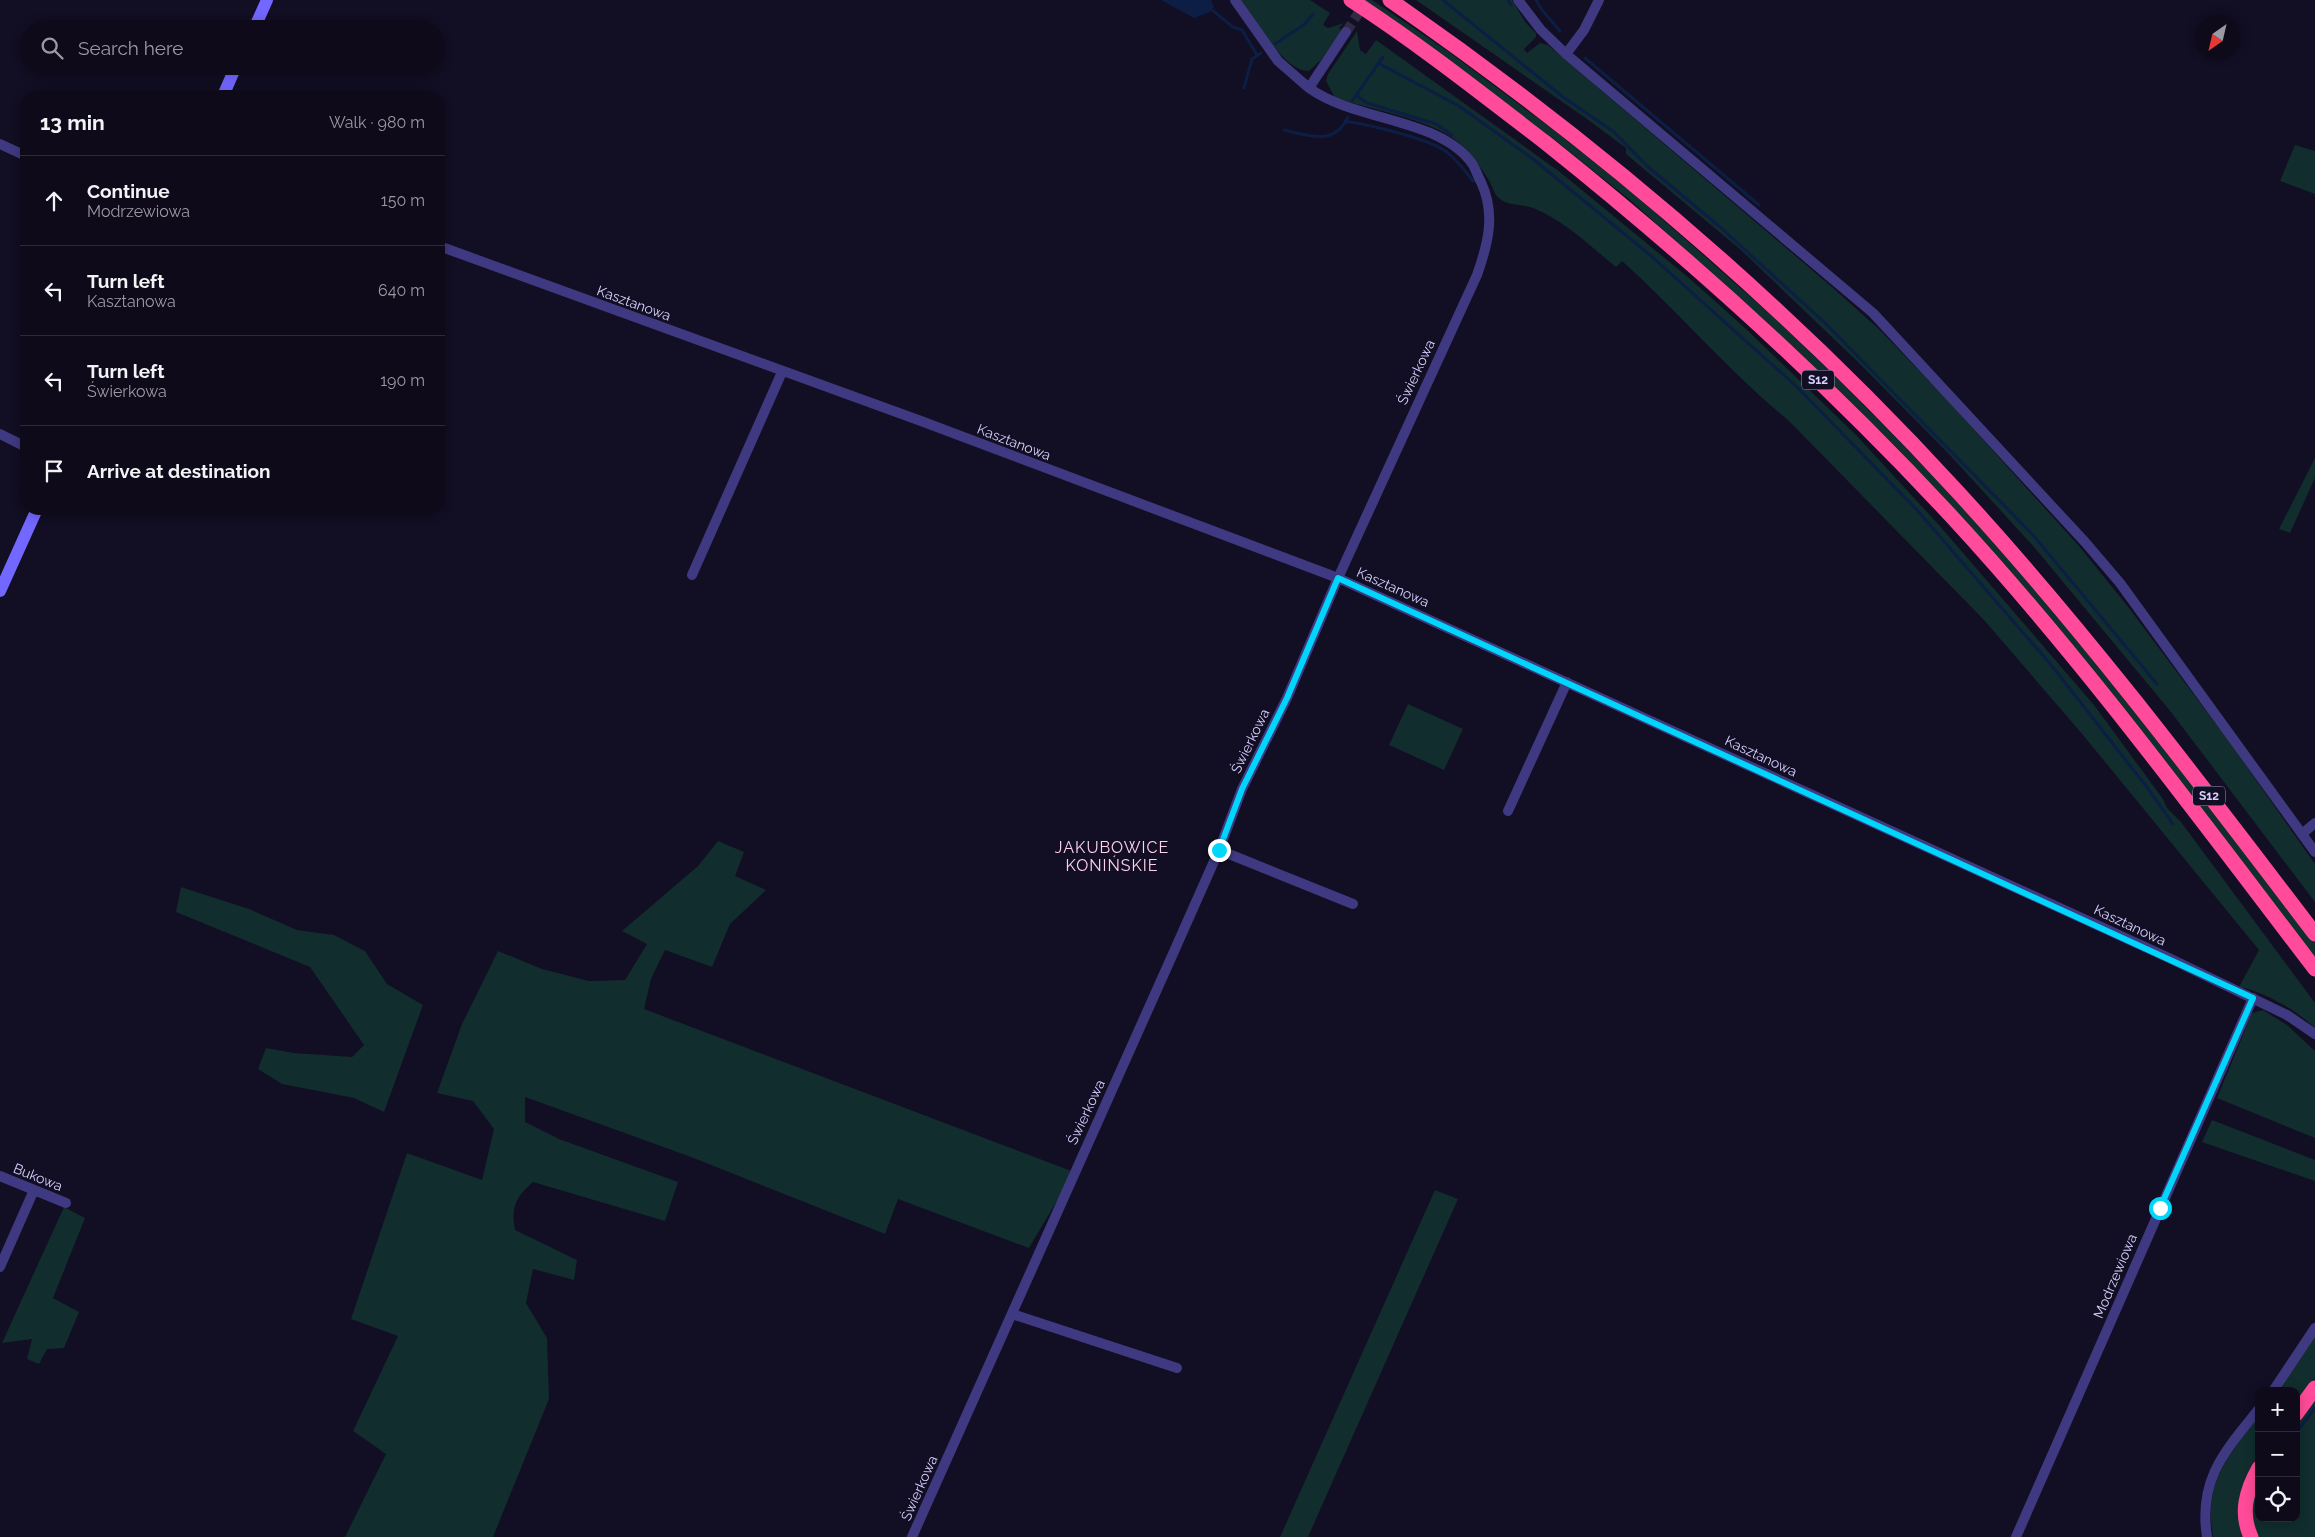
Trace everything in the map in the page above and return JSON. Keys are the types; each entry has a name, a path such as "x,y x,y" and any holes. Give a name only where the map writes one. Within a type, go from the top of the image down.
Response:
{"highway":[{"name":"S12","path":"1351,0 1464,79 1617,201 1753,319 1848,410 1952,517 2050,630 2159,766 2315,969"},
{"name":"S12","path":"1390,0 1505,83 1661,209 1779,314 1898,430 1962,497 2073,624 2156,727 2315,934"},
{"path":"2300,1409 2315,1388"},
{"path":"2251,1537 2245,1519 2245,1505 2247,1493 2255,1476"}],"street":[{"path":"258,20 267,0"},
{"name":"Świerkowa","path":"912,1537 1219,850 1242,789 1287,698 1338,578 1477,275 1486,251 1490,229 1488,205 1484,190 1472,165 1462,152 1430,132 1337,104 1309,88 1278,61 1235,0"},
{"path":"1518,0 1541,30 1566,54 1886,326 2079,534 2120,583 2315,852"},
{"path":"1566,54 1584,30 1599,0"},
{"path":"1309,88 1346,32"},
{"path":"226,90 232,75"},
{"path":"0,144 20,153"},
{"name":"Kasztanowa","path":"445,248 939,428 1338,578 2253,998 2300,1022 2315,1034"},
{"path":"692,575 782,372"},
{"path":"0,434 20,444"},
{"path":"0,591 34,515"},
{"path":"1508,811 1567,682"},
{"path":"2302,834 2315,822"},
{"path":"1219,850 1353,904"},
{"name":"Modrzewiowa","path":"2016,1537 2253,998"},
{"name":"Bukowa","path":"0,1176 66,1202"},
{"path":"0,1267 34,1190"},
{"path":"1012,1314 1177,1368"},
{"path":"2276,1387 2315,1328"},
{"path":"2207,1537 2204,1505 2208,1486 2217,1465 2231,1442 2255,1414"}],"green space":[{"path":"1241,0 1310,0 1330,13 1323,25 1328,28 1344,23 1339,28 1342,31 1321,60 1309,71 1299,69 1280,54 1262,32"},
{"path":"1356,0 1372,0 1449,52 1555,131 1635,195 1781,324 1848,389 1971,515 2093,657 2315,943 2315,958 2088,664 1776,331 1630,200 1551,137"},
{"path":"1416,0 1512,0 1526,23 1536,33 1536,37 1524,49 1527,53 1540,43 1548,45 1881,331 1948,401 2079,546 2129,608 2230,743 2315,864 2315,902 2171,712 2034,547 1948,453 1858,362 1741,250 1626,154 1626,148"},
{"path":"1357,31 1360,50 1366,54 1376,40 1560,172 1689,278 1745,328 1856,435 1939,525 2094,705 2163,799 2167,808 2181,822 2315,1003 2315,1028 2280,1003 2249,989 2239,987 2259,950 2083,735 1984,620 1789,421 1746,383 1622,261 1616,267 1556,219 1533,208 1507,203 1500,199 1482,169 1470,154 1462,145 1445,133 1399,115 1335,98 1326,81 1328,74"},
{"path":"2295,145 2315,151 2315,194 2280,181"},
{"path":"2315,458 2315,478 2290,533 2279,529"},
{"path":"1408,704 1463,729 1444,770 1389,745"},
{"path":"718,841 744,852 735,876 766,890 730,924 712,967 665,950 651,979 644,1009 1074,1172 1029,1248 898,1199 885,1234 691,1157 525,1097 525,1122 559,1139 678,1182 665,1221 533,1182 522,1193 516,1203 514,1209 515,1230 577,1260 574,1280 533,1269 526,1303 547,1338 549,1399 493,1537 345,1537 386,1454 353,1431 398,1336 351,1319 407,1153 482,1180 494,1129 473,1101 437,1093 462,1024 498,951 542,969 589,981 625,980 647,944 622,931 698,866"},
{"path":"181,887 249,909 297,930 334,935 365,951 387,984 423,1005 384,1112 354,1098 282,1084 258,1069 266,1048 294,1053 352,1057 364,1045 310,967 176,912"},
{"path":"2263,1010 2287,1025 2315,1051 2315,1138 2217,1098 2252,1013"},
{"path":"2212,1120 2315,1160 2315,1181 2202,1142"},
{"path":"1435,1190 1458,1199 1308,1537 1280,1537"},
{"path":"64,1207 85,1218 53,1298 79,1312 64,1348 47,1349 39,1364 27,1359 32,1339 2,1343"},
{"path":"2315,1336 2315,1378 2300,1399 2300,1387 2280,1387"},
{"path":"2315,1396 2315,1537 2257,1537 2252,1516 2255,1491 2255,1522 2300,1522 2300,1417"},
{"path":"2255,1421 2255,1464 2243,1537 2213,1537 2211,1518 2215,1485 2237,1444"}],"water":[{"path":"1161,0 1211,0 1214,7 1210,12 1194,18"}],"waterway":[{"path":"1443,0 1563,97 1614,132 1647,166 1720,227 1825,323 2032,534 2157,684"},
{"path":"1508,0 1511,5"},
{"path":"1536,0 1560,31"},
{"path":"1212,10 1233,27 1242,30 1257,55"},
{"path":"1275,44 1305,24 1313,14"},
{"path":"1244,88 1252,59 1261,53"},
{"path":"1352,101 1383,57"},
{"path":"1585,58 1759,205"},
{"path":"1378,63 1459,106 1533,159 1650,255 1796,386 1917,510 2052,666 2146,786 2173,824"},
{"path":"1356,95 1367,103 1436,124 1452,135"},
{"path":"1284,130 1321,137 1336,132 1348,117"},
{"path":"1345,121 1398,133 1438,147 1447,152 1473,181"},
{"path":"2297,1432 2315,1408"}],"tunnel":[{"path":"1346,32 1367,0"}],"district":[{"name":"JAKUBOWICE KONIŃSKIE","path":"1112,856"}],"route":[{"path":"1219,850 1242,789 1287,698 1338,578 1531,665 1883,829 2087,920 2253,998 2160,1208"}]}
